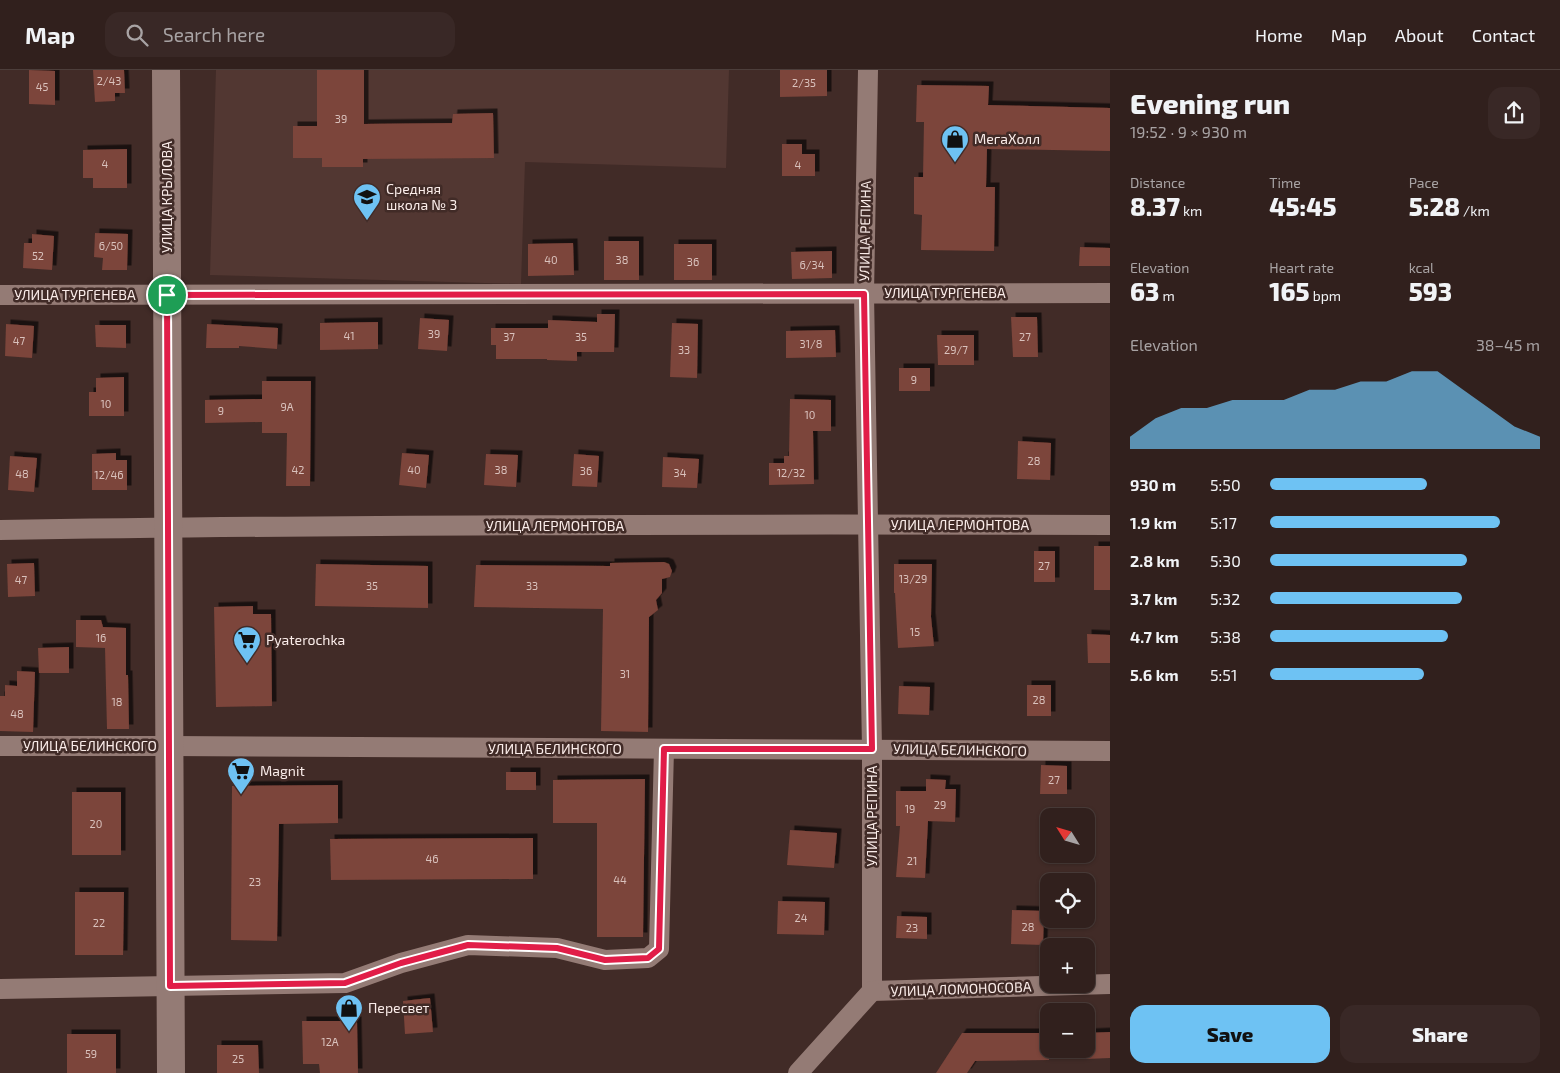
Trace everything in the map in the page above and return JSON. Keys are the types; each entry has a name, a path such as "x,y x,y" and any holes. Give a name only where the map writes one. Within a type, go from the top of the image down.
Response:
{"main road":[{"name":"УЛИЦА КРЫЛОВА","path":"166,70 171,1073"}],"street":[{"name":"УЛИЦА РЕПИНА","path":"868,70 864,294 872,749 872,991"},
{"name":"УЛИЦА ТУРГЕНЕВА","path":"0,295 1110,292"},
{"name":"УЛИЦА ЛЕРМОНТОВА","path":"0,530 869,524 1110,525"},
{"name":"УЛИЦА БЕЛИНСКОГО","path":"0,746 1110,751"},
{"path":"0,989 345,983 401,963 468,945 557,948 605,960 648,958 659,949 664,749"},
{"name":"УЛИЦА ЛОМОНОСОВА","path":"872,991 1110,984"},
{"path":"798,1073 872,991"}],"shaded area":[{"name":"Средняя школа № 3","path":"216,70 729,70 726,168 525,162 521,284 210,275"}],"building":[{"path":"29,70 55,71 55,105 29,104"},
{"path":"93,70 124,70 125,93 115,93 115,101 95,102"},
{"path":"317,70 364,70 364,124 452,123 453,114 493,113 494,158 363,159 363,167 322,167 322,158 293,158 293,126 317,126"},
{"path":"780,70 827,70 827,96 780,97"},
{"name":"МегаХолл","path":"917,85 989,86 988,105 1110,108 1110,151 987,149 986,187 995,187 994,251 921,250 922,215 914,214 914,177 923,177 924,122 916,122"},
{"path":"782,144 802,144 802,154 815,154 815,176 782,176"},
{"path":"127,149 127,188 93,188 93,178 83,178 83,150"},
{"path":"95,233 128,234 127,270 102,270 103,258 94,257"},
{"path":"32,234 54,236 52,270 23,268 24,243 32,243"},
{"path":"604,241 639,241 639,280 604,280"},
{"path":"573,243 574,275 528,276 528,244"},
{"path":"674,244 712,244 712,280 674,280"},
{"path":"1080,247 1110,248 1110,266 1079,266"},
{"path":"832,251 832,278 792,279 791,252"},
{"path":"597,314 615,314 614,352 577,352 577,361 496,359 496,345 491,345 491,328 548,328 548,320 597,322"},
{"path":"1011,317 1037,317 1038,357 1013,357"},
{"path":"420,318 449,320 447,351 418,349"},
{"path":"378,322 378,349 320,350 320,323"},
{"path":"672,323 698,324 697,378 670,377"},
{"path":"6,324 34,326 32,358 5,356"},
{"path":"207,324 278,328 277,349 239,346 239,348 206,348"},
{"path":"95,325 126,325 126,348 96,347"},
{"path":"835,330 836,357 786,358 786,331"},
{"path":"937,335 974,335 974,365 938,365"},
{"path":"899,368 930,368 930,391 899,391"},
{"path":"124,377 124,416 89,416 89,392 96,392 96,378"},
{"path":"262,381 311,381 310,486 286,486 287,433 262,433 262,422 205,423 205,400 262,399"},
{"path":"790,399 831,400 831,431 813,431 814,484 769,485 769,463 784,463 784,456 789,456"},
{"path":"1018,441 1051,443 1050,480 1017,479"},
{"path":"116,453 116,460 127,460 127,490 92,490 92,454"},
{"path":"402,453 429,455 426,488 399,485"},
{"path":"486,454 518,455 516,487 484,485"},
{"path":"574,454 599,456 597,487 572,486"},
{"path":"10,456 37,458 34,492 8,490"},
{"path":"663,457 699,459 697,488 662,487"},
{"path":"1094,546 1110,546 1110,590 1094,590"},
{"path":"1034,551 1055,551 1055,582 1034,582"},
{"path":"664,562 669,564 672,571 670,577 662,579 662,593 656,600 658,610 649,617 648,732 601,731 603,609 474,607 476,565 610,566 610,563"},
{"path":"34,563 35,596 8,597 7,564"},
{"path":"316,564 428,566 428,608 315,606"},
{"path":"894,564 932,564 931,617 934,646 898,648"},
{"path":"253,606 253,614 271,614 272,706 216,707 214,607"},
{"path":"76,620 101,620 103,627 126,628 129,729 107,729 105,648 76,647"},
{"path":"1087,634 1110,635 1110,663 1088,663"},
{"path":"69,647 69,673 39,673 38,648"},
{"path":"17,671 35,672 33,732 0,731 0,696 5,696 5,685 17,686"},
{"path":"1027,685 1051,685 1051,716 1027,716"},
{"path":"899,686 930,687 929,715 898,714"},
{"path":"1041,765 1067,766 1067,794 1040,794"},
{"path":"506,772 536,772 536,790 506,790"},
{"path":"645,779 643,937 597,937 597,823 553,823 553,780"},
{"path":"926,779 946,780 945,789 956,789 955,822 928,821 925,878 896,877 900,826 896,826 896,791 926,791"},
{"path":"338,785 338,823 279,824 277,941 231,940 232,786"},
{"path":"72,792 121,792 121,855 72,855"},
{"path":"790,830 837,833 834,868 787,865"},
{"path":"533,838 533,879 331,880 330,839"},
{"path":"75,892 124,892 123,955 75,955"},
{"path":"778,901 825,902 824,935 777,934"},
{"path":"1012,910 1040,911 1040,928 1044,928 1043,938 1040,938 1040,945 1011,944"},
{"path":"897,916 927,917 927,939 896,938"},
{"path":"430,998 433,1032 405,1034 403,1001"},
{"path":"302,1021 357,1021 358,1073 320,1073 319,1064 303,1064"},
{"path":"1110,1032 1110,1058 1086,1059 1095,1058 1095,1033"},
{"path":"962,1033 1040,1033 1040,1058 1049,1058 1049,1060 975,1061 967,1073 936,1073"},
{"path":"67,1034 116,1034 116,1073 67,1073"},
{"path":"217,1045 258,1045 259,1073 217,1073"}],"place":[{"name":"МегаХолл","path":"955,163"},
{"name":"Средняя школа № 3","path":"367,221"},
{"name":"Pyaterochka","path":"247,664"},
{"name":"Magnit","path":"241,795"},
{"name":"Пересвет","path":"349,1032"}],"route":[{"path":"864,294 872,749 664,749 659,949 648,958 605,960 557,948 468,945 401,963 345,983 170,986 167,295 864,294"}]}
